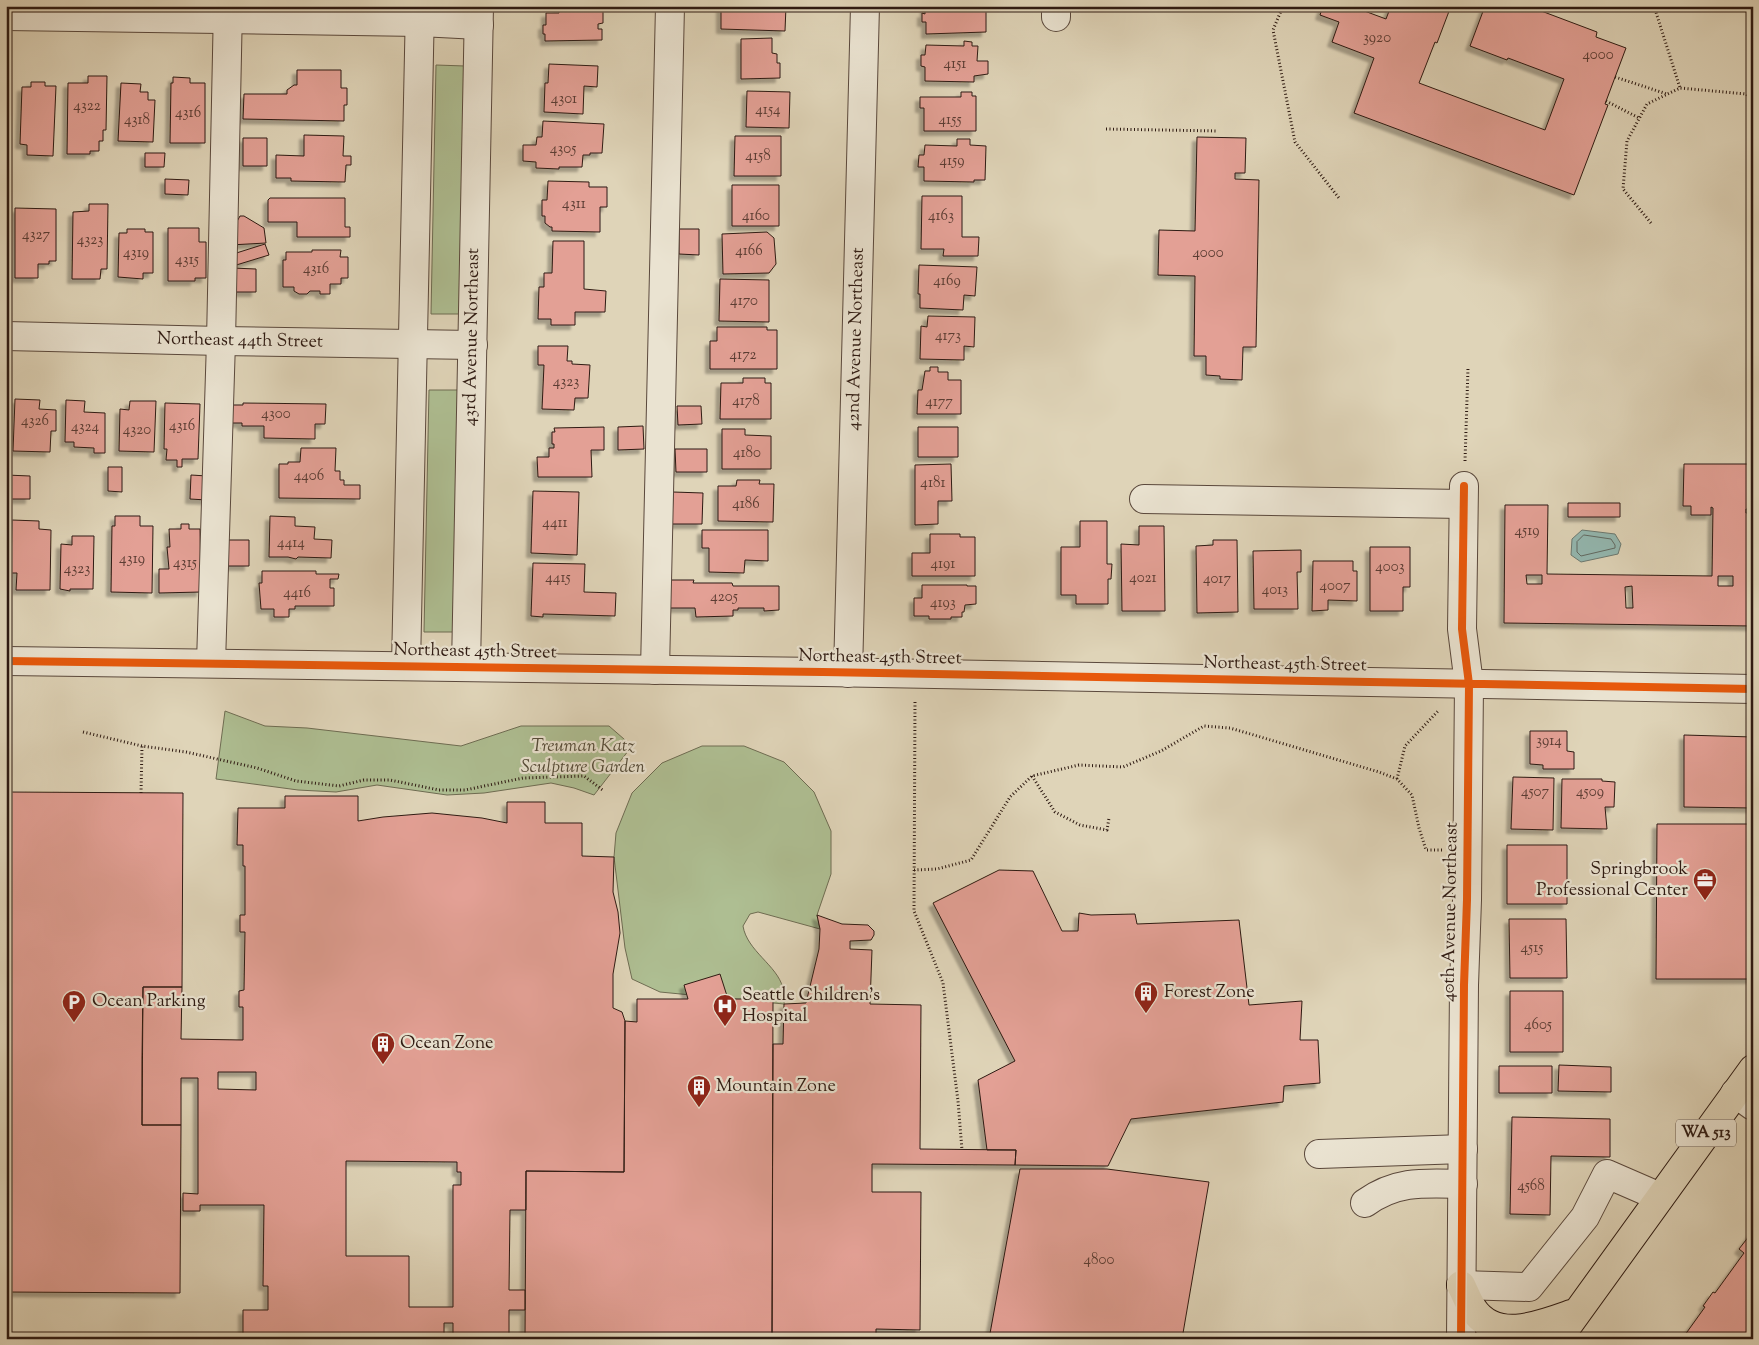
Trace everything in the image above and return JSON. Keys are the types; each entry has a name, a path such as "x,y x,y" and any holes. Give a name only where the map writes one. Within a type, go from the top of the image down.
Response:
{"main road":[{"name":"WA 513","path":"1558,1339 1660,1197 1744,1100 1753,1069"},
{"path":"1461,1285 1474,1311 1494,1328 1510,1331 1525,1330 1577,1312"}],"street":[{"path":"655,670 670,6"},
{"name":"42nd Avenue Northeast","path":"848,673 865,6"},
{"path":"211,663 221,342 228,13"},
{"path":"6,16 228,13 479,16"},
{"path":"406,666 420,14"},
{"name":"43rd Avenue Northeast","path":"466,667 479,16"},
{"name":"Northeast 44th Street","path":"6,336 221,342 413,342 473,344"},
{"path":"1144,499 1464,495"},
{"name":"40th Avenue Northeast","path":"1461,1339 1469,684 1462,629 1464,495"},
{"name":"Northeast 45th Street","path":"6,661 1753,688"},
{"path":"1319,1154 1463,1149"},
{"path":"1461,1285 1529,1287 1585,1218 1606,1174 1660,1197"},
{"path":"1365,1203 1378,1194 1393,1188 1413,1184 1462,1184"}],"path":[{"path":"1283,6 1273,30 1295,142 1339,198"},
{"path":"1654,6 1680,88"},
{"path":"1615,77 1668,94"},
{"path":"1651,223 1623,189 1627,141 1647,104 1680,88 1746,94 1753,101"},
{"path":"1606,101 1639,118"},
{"path":"1106,129 1218,131"},
{"path":"1464,495 1468,368"},
{"path":"915,674 914,911 943,983 958,1101 962,1150"},
{"path":"1397,779 1405,746 1440,708"},
{"path":"914,870 937,869 971,860 1010,796 1032,776 1079,765 1123,767 1161,751 1204,726 1230,728 1397,779 1412,795 1426,850 1467,850"},
{"path":"83,732 142,746 186,752 258,768 296,781 339,786 364,780 390,780 439,790 465,790 523,778 584,776 604,791"},
{"path":"141,793 142,746"},
{"path":"1032,776 1055,812 1080,825 1107,830 1109,818"}],"green space":[{"path":"436,65 465,66 460,314 431,314"},
{"path":"429,390 460,390 455,632 424,632"},
{"name":"Treuman Katz Sculpture Garden","path":"225,711 265,726 307,728 461,746 521,726 609,726 632,746 594,795 551,783 484,793 447,795 377,785 336,792 298,790 216,779"},
{"path":"702,746 744,746 784,762 814,792 831,831 831,874 817,915 820,929 758,912 750,914 743,926 750,943 780,980 784,992 784,1004 660,992 632,979 625,948 614,857 616,833 632,793 662,763"}],"water":[{"path":"1582,530 1615,534 1621,544 1618,554 1581,562 1571,555 1572,539"}],"building":[{"path":"559,6 603,6 603,23 598,24 598,29 602,29 602,40 545,41 543,25 546,25 546,13 559,13"},
{"path":"721,6 786,6 785,31 721,29"},
{"path":"925,6 986,6 986,32 926,34 926,22 922,22 922,13 925,14"},
{"path":"1323,6 1351,6 1386,19 1391,6 1451,6 1419,83 1545,130 1564,79 1470,46 1485,6 1528,6 1597,32 1596,37 1626,48 1605,104 1608,105 1574,195 1354,113 1374,58 1332,42 1339,22 1320,15"},
{"path":"772,38 772,53 777,54 777,63 780,63 780,78 741,79 741,39"},
{"path":"964,41 972,42 972,46 978,46 977,61 988,61 988,74 974,76 974,82 925,81 925,67 921,66 921,55 925,55 926,45 964,46"},
{"path":"549,64 598,66 597,87 584,86 583,114 544,112 545,83 548,83"},
{"path":"297,70 341,70 341,88 347,88 347,105 344,105 344,121 243,119 244,94 287,94 287,90 297,85"},
{"path":"88,76 107,76 106,130 103,130 103,141 99,141 99,151 90,151 90,154 67,154 68,83 88,83"},
{"path":"173,77 190,78 190,83 205,83 205,143 170,143 171,83 173,83"},
{"path":"31,82 45,82 45,86 56,86 53,156 27,155 27,145 20,144 22,87 31,87"},
{"path":"121,83 141,84 140,92 148,92 148,100 155,100 153,142 118,141"},
{"path":"747,91 790,92 789,128 746,127"},
{"path":"961,92 972,92 972,96 976,96 976,131 924,131 924,108 920,108 920,97 961,97"},
{"path":"543,121 604,124 602,153 583,155 582,167 536,168 536,162 523,161 523,145 536,145 537,137 542,137"},
{"path":"304,135 344,136 343,156 351,156 351,165 346,165 345,182 291,181 291,178 276,178 276,155 304,156"},
{"path":"735,136 781,136 781,176 734,176"},
{"path":"1197,137 1246,138 1245,173 1235,173 1235,179 1259,180 1256,347 1243,347 1242,380 1220,379 1220,376 1206,375 1206,356 1194,356 1195,276 1158,275 1159,230 1195,231"},
{"path":"243,138 267,138 267,166 243,166"},
{"path":"957,139 970,139 970,145 986,146 985,180 974,180 974,182 924,181 924,167 918,167 919,155 924,155 925,145 957,146"},
{"path":"145,153 165,153 164,167 145,167"},
{"path":"165,179 189,180 188,195 165,194"},
{"path":"548,181 589,182 589,187 607,187 607,207 600,207 600,232 552,231 552,227 545,223 545,216 542,216 542,200 547,200"},
{"path":"732,185 779,185 779,226 732,226"},
{"path":"922,196 962,196 962,237 979,237 978,256 943,256 944,249 921,249"},
{"path":"270,198 345,198 345,227 350,227 350,237 297,237 297,222 268,222 268,200"},
{"path":"89,204 108,204 107,269 101,269 100,279 72,279 73,212 89,211"},
{"path":"15,208 56,209 56,261 49,261 49,264 38,264 38,278 15,278"},
{"path":"240,216 244,216 264,228 266,243 230,245 229,236"},
{"path":"6,223 9,223 8,271 6,271"},
{"path":"168,228 199,228 199,242 206,242 206,278 195,278 195,281 168,281"},
{"path":"127,229 145,229 145,232 153,232 153,273 143,273 143,279 118,277 119,233 127,233"},
{"path":"679,229 699,229 699,255 679,254"},
{"path":"767,232 774,238 776,264 769,273 723,274 722,234"},
{"path":"553,241 584,241 584,289 606,291 605,312 575,312 575,325 551,325 551,319 538,319 539,287 544,287 544,273 552,273"},
{"path":"265,244 269,255 233,266 230,255"},
{"path":"312,250 341,250 340,257 348,257 348,278 341,278 341,284 330,284 330,294 310,291 307,294 299,294 294,291 294,287 283,287 283,260 286,260 286,252 312,252"},
{"path":"919,265 977,267 975,296 964,295 963,310 920,308 920,294 918,294"},
{"path":"232,268 256,269 256,292 231,292"},
{"path":"720,279 769,280 769,322 719,321"},
{"path":"928,316 975,317 974,347 964,346 964,360 920,359 921,326 927,327"},
{"path":"717,327 767,327 767,330 777,330 777,369 710,369 710,341 717,341"},
{"path":"538,346 568,346 567,361 572,361 572,364 590,365 588,398 575,398 574,410 542,409 544,365 538,365"},
{"path":"930,367 938,367 938,372 948,372 948,380 961,380 961,414 917,414 918,390 922,390 925,371 930,371"},
{"path":"743,378 765,378 765,383 771,383 771,419 720,419 721,383 743,383"},
{"path":"15,399 40,400 39,409 56,410 56,431 51,431 50,452 13,451"},
{"path":"66,400 85,401 84,412 105,413 105,453 94,453 94,448 74,447 74,442 65,442"},
{"path":"130,401 156,401 154,452 119,451 120,409 129,410"},
{"path":"165,403 200,404 198,459 182,459 182,467 177,467 177,460 166,460 167,449 164,449"},
{"path":"243,403 326,404 325,424 315,424 315,439 264,438 264,426 242,426 242,423 227,423 227,405 243,405"},
{"path":"677,406 701,406 702,424 678,425"},
{"path":"643,426 644,449 618,450 618,427"},
{"path":"604,427 604,450 591,450 592,477 538,477 537,457 549,457 549,448 554,448 552,432 555,432 554,428"},
{"path":"918,427 958,427 958,457 918,457"},
{"path":"722,429 745,429 745,435 771,436 771,469 722,469"},
{"path":"301,448 336,448 335,471 340,471 340,480 344,480 344,485 360,485 360,499 279,498 279,464 300,462"},
{"path":"675,449 707,449 707,472 676,472"},
{"path":"951,464 952,501 938,501 938,524 915,525 915,465"},
{"path":"1684,464 1753,464 1753,510 1746,509 1746,513 1753,513 1753,626 1504,623 1505,505 1548,505 1547,574 1712,576 1713,508 1711,507 1711,515 1691,515 1691,506 1683,506","holes":["1526,575 1542,575 1542,584 1527,584","1718,576 1733,576 1733,586 1718,586","1632,586 1633,608 1626,608 1625,587"]},
{"path":"108,467 122,467 122,492 108,491"},
{"path":"6,475 30,476 30,499 7,499 7,520"},
{"path":"191,475 207,476 207,500 190,499"},
{"path":"737,480 760,480 759,484 774,484 773,522 718,521 718,486 736,486"},
{"path":"533,491 579,492 577,555 531,553"},
{"path":"673,492 703,493 702,524 672,524"},
{"path":"1568,503 1620,503 1620,517 1568,517"},
{"path":"115,516 140,516 140,526 153,526 152,593 111,592 112,526 115,526"},
{"path":"270,516 295,517 295,526 315,527 314,539 332,540 331,558 298,557 296,559 269,557"},
{"path":"12,520 39,521 39,529 51,530 50,590 16,590 17,573 11,573"},
{"path":"1080,521 1107,521 1107,564 1112,564 1111,579 1108,579 1108,604 1076,604 1076,595 1061,595 1061,547 1080,547"},
{"path":"181,524 189,524 189,529 200,529 201,592 159,593 159,569 169,569 167,547 170,547 169,529 181,529"},
{"path":"1139,526 1164,526 1165,611 1122,611 1121,544 1139,545"},
{"path":"702,530 768,530 768,561 745,560 744,573 709,572 709,548 702,548"},
{"path":"930,534 960,534 960,537 975,537 975,576 912,576 912,553 930,553"},
{"path":"72,536 94,536 93,589 70,589 70,591 60,589 61,544 72,545"},
{"path":"224,540 249,540 249,566 225,566"},
{"path":"1213,540 1237,540 1238,612 1197,613 1196,546 1213,545"},
{"path":"1370,547 1410,547 1410,587 1403,587 1403,611 1370,611"},
{"path":"1301,550 1301,572 1297,572 1298,609 1254,609 1253,551"},
{"path":"1313,561 1353,561 1353,571 1357,571 1357,601 1328,600 1328,610 1312,611"},
{"path":"533,563 585,564 584,592 616,593 615,616 543,614 543,617 531,616"},
{"path":"262,571 316,571 316,574 339,574 338,579 330,579 330,588 334,588 334,606 295,606 295,609 289,609 289,617 274,617 274,609 261,609 259,583 262,583"},
{"path":"669,580 694,580 693,583 732,583 733,586 779,586 779,610 764,611 764,608 738,608 738,610 733,610 733,616 696,617 695,608 669,608"},
{"path":"922,585 976,586 976,604 965,605 962,617 929,619 929,616 914,616 914,598 922,598"},
{"path":"1530,731 1567,731 1567,751 1574,752 1574,769 1543,769 1543,765 1530,764"},
{"path":"1684,735 1753,737 1753,808 1684,807"},
{"path":"1513,777 1554,778 1553,830 1511,829"},
{"path":"1562,779 1602,779 1602,781 1615,782 1614,807 1605,807 1607,829 1561,828"},
{"name":"Ocean Parking","path":"6,792 183,793 182,987 143,987 142,1058 142,1125 181,1125 180,1293 6,1292"},
{"name":"Ocean Zone","path":"285,796 358,796 358,821 432,813 482,818 507,823 507,802 545,802 545,823 582,823 582,856 614,857 613,892 618,912 620,933 613,974 613,1008 622,1012 625,1021 624,1172 526,1171 526,1210 510,1210 509,1290 525,1290 525,1310 509,1310 509,1336 461,1336 461,1339 456,1339 456,1335 453,1335 453,1323 444,1323 444,1339 243,1339 243,1310 268,1310 268,1286 263,1286 264,1205 200,1205 200,1211 183,1211 183,1193 198,1194 198,1078 181,1078 181,1125 142,1125 143,987 182,987 181,1039 243,1040 243,1007 239,1007 239,991 244,990 245,932 240,932 240,915 245,915 245,866 243,866 243,845 237,845 238,808 285,808","holes":["218,1072 256,1072 256,1090 218,1089","346,1161 457,1162 457,1172 461,1172 461,1185 453,1185 453,1307 409,1307 409,1256 346,1256"]},
{"name":"Springbrook Professional Center","path":"1657,824 1753,824 1753,979 1656,979"},
{"path":"1507,845 1567,845 1567,904 1507,904"},
{"name":"Forest Zone","path":"999,870 1033,871 1062,931 1078,931 1079,913 1091,915 1135,914 1137,924 1239,920 1249,1005 1302,1001 1300,1040 1318,1040 1320,1083 1284,1086 1283,1102 1131,1119 1108,1166 1015,1165 1016,1150 987,1150 978,1080 1015,1061 933,903"},
{"path":"817,915 842,924 868,925 874,931 871,940 850,941 850,949 872,950 870,1004 921,1005 920,1149 1016,1150 1015,1165 872,1164 872,1192 921,1192 920,1330 876,1329 876,1339 772,1339 773,1044 783,1044 784,1004 806,1003 819,949 820,929"},
{"path":"1509,919 1566,919 1567,978 1510,978"},
{"name":"Mountain Zone","path":"720,974 728,999 773,999 772,1339 623,1339 623,1337 602,1336 602,1339 525,1339 526,1171 624,1172 625,1021 637,1022 637,999 688,999 684,985"},
{"path":"1510,991 1563,991 1563,1052 1510,1052"},
{"path":"1559,1065 1611,1067 1611,1092 1558,1091"},
{"path":"1499,1066 1552,1066 1552,1093 1499,1093"},
{"path":"1512,1117 1610,1119 1610,1157 1551,1156 1550,1215 1510,1214"},
{"path":"1020,1169 1107,1169 1209,1182 1182,1339 989,1339"},
{"path":"1753,1231 1753,1339 1682,1339 1705,1307 1703,1306 1713,1292 1715,1293 1744,1253 1739,1249"}],"cycle path":[{"path":"1461,1339 1469,684 1462,629 1464,486"},
{"path":"6,661 823,672 1753,689"}],"place":[{"name":"Springbrook Professional Center","path":"1705,901"},
{"name":"Forest Zone","path":"1146,1014"},
{"name":"Ocean Parking","path":"74,1023"},
{"name":"Seattle Children's Hospital","path":"725,1027"},
{"name":"Ocean Zone","path":"383,1065"},
{"name":"Mountain Zone","path":"699,1108"}]}
